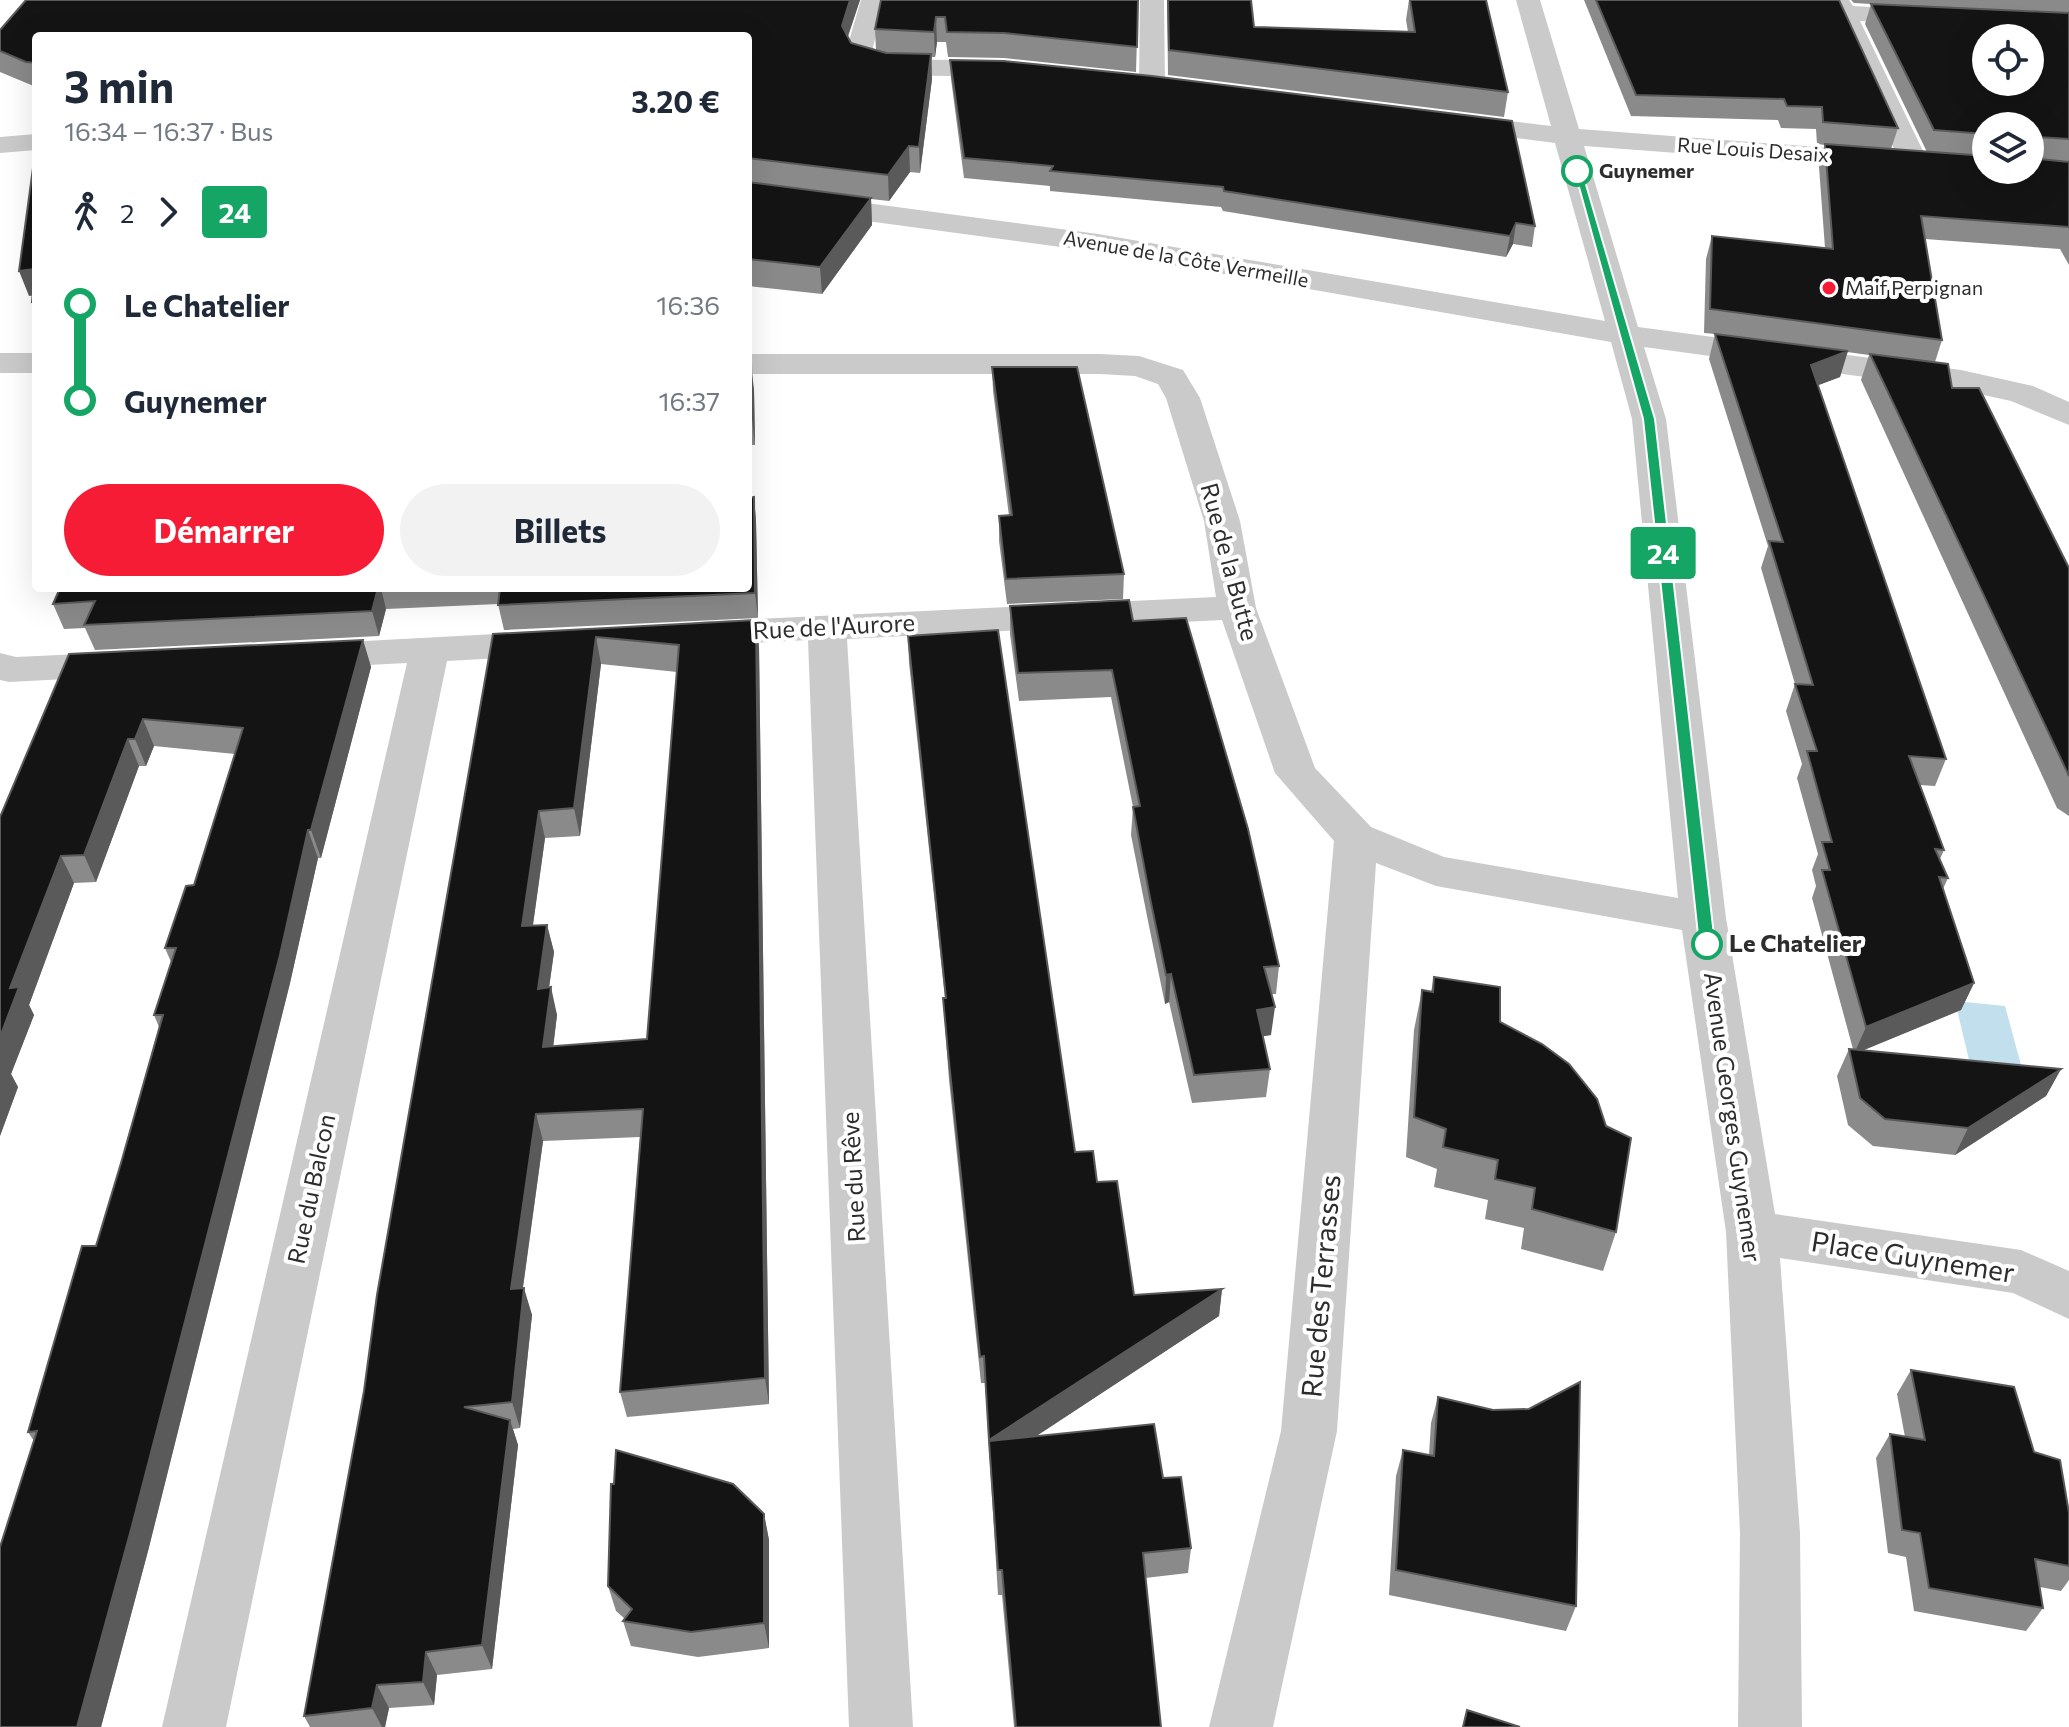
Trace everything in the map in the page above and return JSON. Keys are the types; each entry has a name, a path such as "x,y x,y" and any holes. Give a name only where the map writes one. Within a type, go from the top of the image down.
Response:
{"street":[{"path":"873,0 859,51 864,61 887,67 1034,72"},
{"path":"1152,0 1152,84"},
{"name":"Avenue Georges Guynemer","path":"1528,0 1649,419 1703,918 1752,1232 1770,1533 1770,1727"},
{"path":"1841,7 1954,18"},
{"path":"1841,7 1914,162"},
{"path":"1123,81 1184,88"},
{"name":"Rue Louis Desaix","path":"1436,119 1567,136 1972,167"},
{"path":"0,145 32,142"},
{"name":"Avenue de la Côte Vermeille","path":"752,196 1098,243 1622,334 1961,380 2021,393 2069,415"},
{"path":"0,363 32,363"},
{"name":"Rue de la Butte","path":"752,364 1100,364 1139,366 1171,377 1183,398 1222,521 1237,608 1296,773 1356,838 1436,871 1703,918"},
{"name":"Rue de l'Aurore","path":"661,636 1237,608"},
{"name":"Rue du Rêve","path":"827,626 881,1727"},
{"path":"274,657 584,641"},
{"name":"Rue du Balcon","path":"194,1727 430,650"},
{"path":"3,675 165,662"},
{"name":"Rue des Terrasses","path":"1241,1727 1309,1431 1356,838"},
{"name":"Place Guynemer","path":"1752,1232 2021,1272 2069,1296"}],"water":[{"path":"1955,1001 2005,1006 2027,1087 1974,1081"}],"building":[{"path":"26,0 850,0 842,26 851,43 886,53 931,54 919,147 909,146 888,175 752,158 752,32 32,32 32,63 0,51 0,30"},
{"path":"881,0 1138,0 1137,47 1004,33 947,32 945,17 936,17 934,32 875,29"},
{"path":"1168,0 1251,0 1254,27 1415,32 1410,0 1486,0 1508,92 1169,50"},
{"path":"1596,0 1839,0 1898,128 1823,122 1822,107 1787,106 1784,99 1636,95"},
{"path":"1871,4 2069,13 2069,139 2044,137 2044,112 1972,112 1972,133 1934,130"},
{"path":"950,60 1004,61 1152,76 1512,121 1535,226 1516,223 1510,236 1224,191 1223,187 1050,171 1053,166 964,158"},
{"path":"1825,144 1972,155 1972,184 2044,184 2044,159 2069,162 2069,227 1921,216 1942,340 1710,309 1712,236 1833,249"},
{"path":"32,175 32,269 19,271"},
{"path":"752,183 871,198 820,267 752,259"},
{"path":"1715,334 1848,351 1811,365 1946,759 1909,756 1944,850 1935,849 1948,878 1939,877 1974,983 1866,1027 1822,870 1830,870 1822,842 1832,842 1807,751 1817,751 1795,684 1813,685 1769,541 1783,542"},
{"path":"1870,354 1948,364 1952,388 1979,388 2069,568 2069,776"},
{"path":"992,367 1077,367 1124,574 1006,579 999,516 1012,515"},
{"path":"752,497 755,593 498,605 500,592 752,592"},
{"path":"58,592 377,592 372,611 84,625 95,601 53,604"},
{"path":"1129,600 1133,621 1186,618 1248,829 1279,966 1264,967 1275,1007 1257,1010 1270,1069 1194,1075 1171,974 1166,975 1150,898 1133,807 1140,806 1112,670 1018,673 1010,606"},
{"path":"756,620 765,1378 620,1392 643,1109 536,1114 511,1289 524,1288 512,1402 464,1407 510,1420 482,1645 426,1652 423,1682 377,1685 372,1708 304,1716 364,1391 377,1295 493,634","holes":["596,637 679,645 647,1039 543,1047 551,987 538,989 547,925 522,926 539,811 574,808"]},
{"path":"998,630 1075,1152 1093,1151 1097,1182 1117,1181 1134,1295 1222,1289 989,1440 984,1356 980,1357 908,636"},
{"path":"363,640 311,830 308,830 280,955 77,1727 0,1727 0,1547 37,1431 28,1432 82,1246 96,1246 163,1015 154,1015 176,948 165,948 186,886 194,885 243,728 143,719 135,739 128,739 84,855 61,856 10,988 19,987 0,1037 0,817 69,654"},
{"path":"1434,977 1500,987 1500,1022 1542,1044 1569,1064 1597,1099 1606,1126 1631,1138 1616,1232 1532,1209 1535,1188 1495,1179 1498,1160 1443,1147 1446,1129 1414,1117 1422,990 1433,992"},
{"path":"1849,1049 2061,1069 1968,1128 1885,1119 1860,1098"},
{"path":"1911,1370 2014,1387 2034,1452 2060,1460 2069,1513 2069,1566 2035,1559 2043,1608 1929,1588 1920,1533 1902,1530 1890,1434 1925,1440"},
{"path":"1580,1382 1576,1606 1396,1570 1403,1450 1434,1456 1438,1397 1493,1410 1529,1409"},
{"path":"1154,1424 1163,1478 1181,1477 1191,1548 1143,1553 1161,1727 1016,1727 1002,1570 998,1570 989,1441"},
{"path":"616,1450 733,1484 764,1514 764,1623 691,1632 623,1621 632,1609 608,1586 611,1484 614,1484"},
{"path":"1467,1710 1520,1727 1463,1727"}],"bus line":[{"name":"24","path":"1577,171 1649,419 1707,944"}],"place":[{"name":"Guynemer","path":"1577,171"},
{"name":"Maif Perpignan","path":"1829,288"},
{"name":"Le Chatelier","path":"1707,944"}]}
